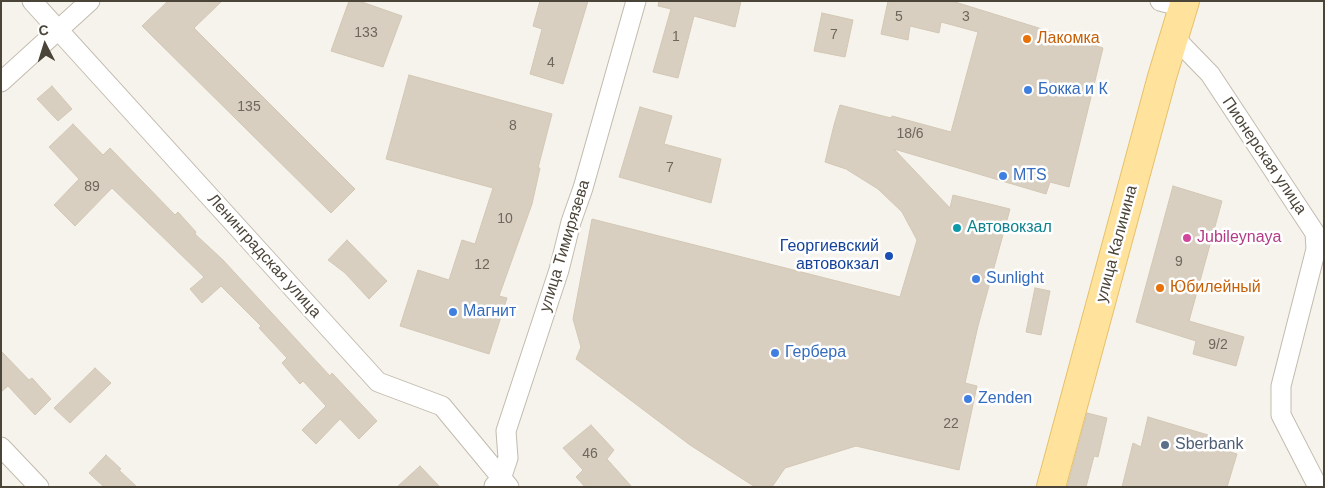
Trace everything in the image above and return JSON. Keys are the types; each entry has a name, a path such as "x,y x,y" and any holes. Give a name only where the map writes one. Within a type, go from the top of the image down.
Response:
{"main road":[{"name":"улица Калинина","path":"1051,487 1174,37 1176,3"}],"street":[{"name":"Ленинградская улица","path":"32,1 378,382 442,406 501,484"},
{"path":"1,82 90,1"},
{"name":"улица Тимирязева","path":"501,484 508,458 506,431 559,270 571,222 584,188 636,1"},
{"name":"Пионерская улица","path":"1174,37 1210,74 1315,233 1316,249 1281,386 1281,416 1318,487"},
{"path":"1,447 39,487"}],"building":[{"path":"168,1 222,1 194,28 355,189 331,213 142,26"},
{"path":"349,1 359,1 402,16 383,67 331,51"},
{"path":"540,1 588,1 563,84 530,74 542,29 533,26"},
{"path":"659,1 741,1 735,27 694,16 678,78 653,72 671,9 658,6"},
{"name":"Гербера","path":"888,1 952,1 1103,48 1069,187 1050,182 1046,194 894,149 950,208 953,195 1010,209 978,326 965,383 977,386 959,470 856,446 785,468 772,487 755,487 690,445 576,359 581,347 573,319 592,219 900,297 917,240 902,212 878,189 846,169 825,162 834,125 840,105 891,118 892,116 951,132 978,32 941,22 939,33 910,26 908,40 881,34"},
{"path":"822,13 853,20 845,57 814,51"},
{"path":"409,75 552,114 538,168 540,168 532,204 499,296 507,298 489,354 400,326 418,270 449,280 462,240 475,244 493,188 386,159"},
{"path":"52,86 72,109 58,121 37,99"},
{"path":"640,107 672,116 664,144 721,159 711,203 619,177"},
{"path":"73,124 103,155 110,148 175,215 178,212 196,232 195,234 223,260 330,376 332,373 377,421 359,439 340,419 316,444 302,430 326,406 303,381 300,384 282,363 287,358 259,328 261,326 221,286 202,303 190,289 204,277 112,188 75,226 54,205 79,179 49,147"},
{"path":"1173,186 1222,201 1189,321 1244,337 1236,366 1193,354 1196,341 1136,322"},
{"path":"347,240 387,281 369,299 345,273 328,260"},
{"path":"1035,288 1050,291 1041,335 1026,332"},
{"path":"1,351 29,380 32,378 51,399 35,415 8,386 1,392"},
{"path":"95,368 111,383 70,423 54,408"},
{"path":"1087,413 1107,418 1098,457 1094,456 1086,487 1067,487"},
{"path":"1148,417 1208,435 1205,444 1237,454 1227,487 1122,487 1133,443 1141,447"},
{"path":"591,425 614,450 607,459 632,487 585,487 576,477 583,470 563,448"},
{"path":"106,455 137,487 104,487 89,473"},
{"path":"420,466 440,487 397,487"}],"place":[{"name":"Лакомка","path":"1027,39"},
{"name":"Бокка и К","path":"1028,90"},
{"name":"MTS","path":"1003,176"},
{"name":"Автовокзал","path":"957,228"},
{"name":"Jubileynaya","path":"1187,238"},
{"name":"Георгиевский автовокзал","path":"889,256"},
{"name":"Sunlight","path":"976,279"},
{"name":"Юбилейный","path":"1160,288"},
{"name":"Магнит","path":"453,312"},
{"name":"Гербера","path":"775,353"},
{"name":"Zenden","path":"968,399"},
{"name":"Sberbank","path":"1165,445"}]}
